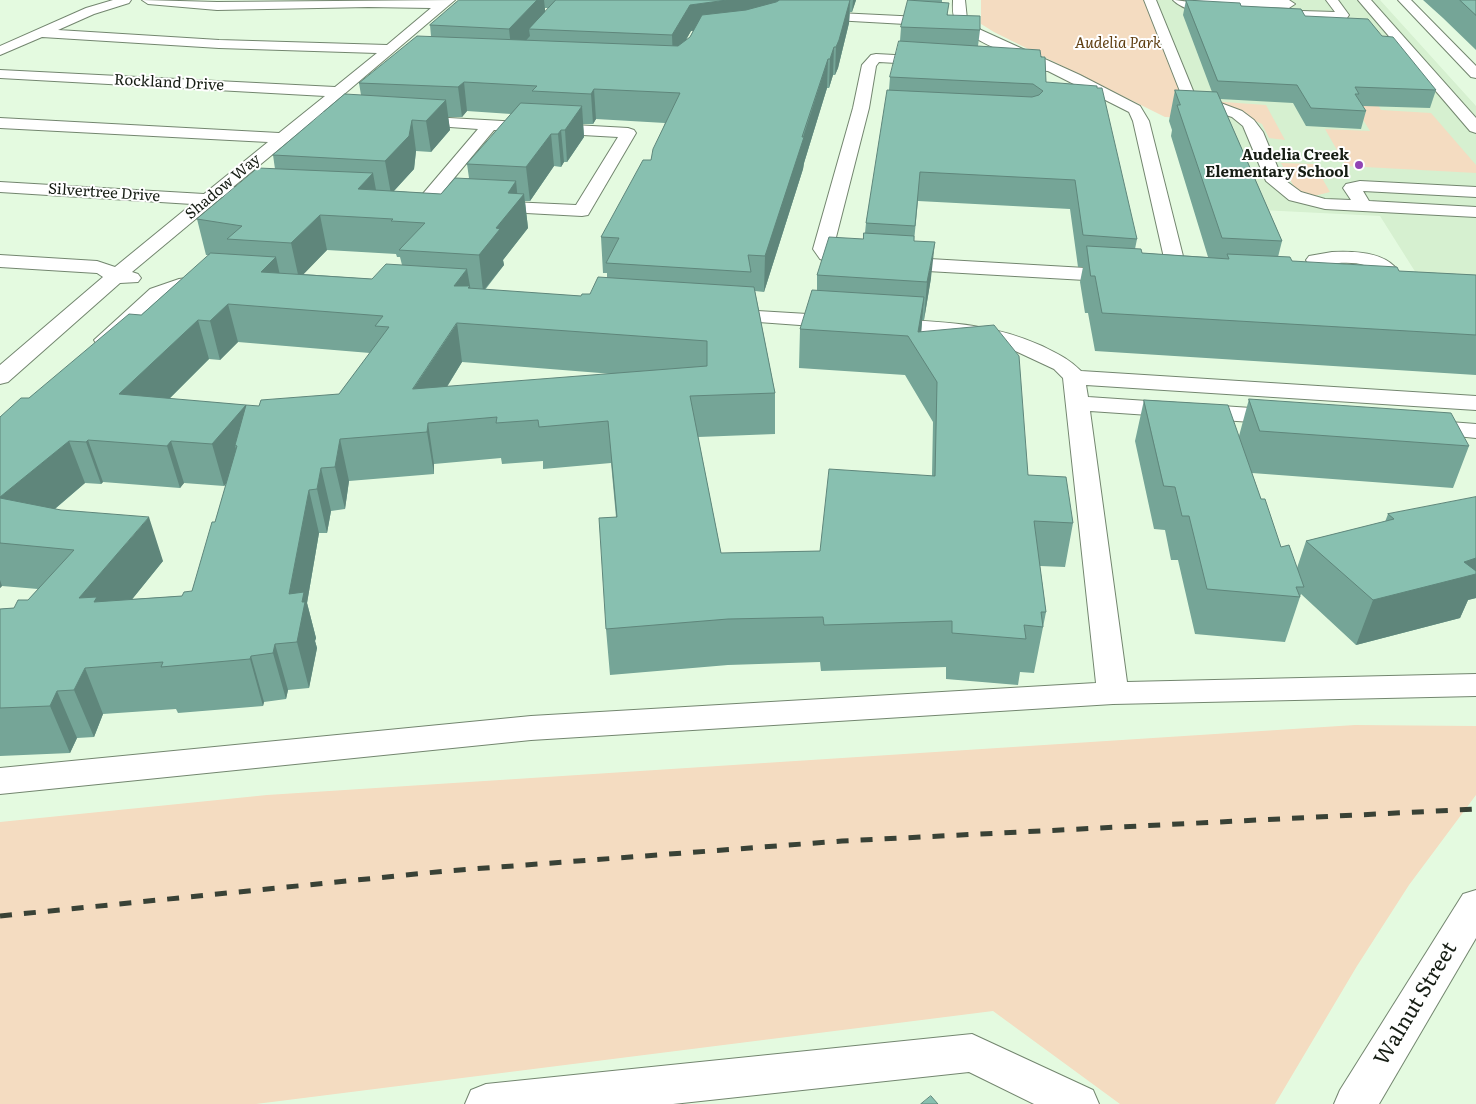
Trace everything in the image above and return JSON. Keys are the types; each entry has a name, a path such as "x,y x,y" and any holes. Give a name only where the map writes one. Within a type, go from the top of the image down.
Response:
{"street":[{"path":"0,51 90,11 125,0"},
{"path":"148,0 217,6 332,3 446,6"},
{"path":"958,0 958,15 962,23 976,33 1076,78 1135,109 1141,121 1179,280"},
{"path":"1150,0 1188,96 1237,114 1249,123 1255,132 1275,182 1295,196 1325,204 1476,212"},
{"path":"1179,0 1192,8 1219,12 1343,15 1334,3 1185,0"},
{"path":"1364,0 1476,128"},
{"path":"1404,0 1476,74"},
{"name":"Shadow Way","path":"1,375 114,277 338,92 390,54 446,6"},
{"path":"838,17 962,23"},
{"path":"42,33 390,54"},
{"path":"953,62 876,58 870,65 861,108 823,248 827,255 840,260 1139,277"},
{"path":"992,64 1050,67"},
{"name":"Rockland Drive","path":"0,74 338,92"},
{"path":"861,108 881,109"},
{"path":"309,116 371,119"},
{"path":"401,121 628,132 582,211 473,205"},
{"path":"0,123 282,138"},
{"path":"424,203 490,125"},
{"path":"1363,206 1352,188 1360,186 1476,192"},
{"name":"Silvertree Drive","path":"0,187 213,196 283,195"},
{"path":"405,202 444,204"},
{"path":"1329,289 1316,260 1330,257 1371,260 1386,268 1401,293"},
{"path":"0,261 97,267 106,269 114,277 158,280 179,285"},
{"path":"1159,278 1198,281"},
{"path":"93,350 157,293 179,285 201,281 231,283"},
{"path":"706,314 974,331 1017,343 1062,364 1074,377 1113,693"},
{"path":"1074,377 1476,403"},
{"path":"1076,403 1300,418"},
{"path":"1398,425 1476,431"},
{"path":"0,781 531,728 1113,693 1476,685"},
{"name":"Walnut Street","path":"1355,1104 1476,904"},
{"path":"486,1104 972,1053 1075,1102"}],"shaded area":[{"name":"Audelia Creek Elementary School","path":"1148,0 1380,0 1476,106 1476,285 1421,281 1380,216 1261,210 1192,118"}],"green space":[{"name":"Audelia Park","path":"981,0 1148,0 1192,118 1165,117 994,32 981,24"},
{"path":"1350,99 1375,100 1381,110 1431,113 1476,165 1476,173 1346,166 1325,129 1370,131"},
{"path":"1210,101 1266,105 1285,140 1269,138 1262,124"},
{"path":"1281,163 1314,164 1330,192 1314,196 1297,192"},
{"path":"1355,725 1476,726 1476,795 1409,885 1357,966 1275,1104 1120,1104 993,1011 256,1104 0,1104 0,822 267,795"}],"building":[{"path":"459,0 537,0 509,29 430,25"},
{"path":"556,0 727,0 690,5 672,35 529,29"},
{"path":"780,0 850,0 839,40 836,47 834,47 830,59 828,59 802,137 804,137 765,256 748,255 751,272 606,263 619,238 601,237 643,160 651,160 653,149 680,93 594,89 591,94 532,91 537,86 464,82 458,87 359,83 417,36 678,46 690,37 702,15 746,10"},
{"path":"908,0 949,3 947,15 980,16 980,30 901,27"},
{"path":"1186,0 1240,3 1241,6 1301,9 1305,16 1368,19 1382,36 1393,37 1436,90 1355,87 1359,94 1355,94 1366,111 1311,108 1297,85 1218,81"},
{"path":"1460,0 1476,0 1476,15"},
{"path":"899,41 1040,50 1041,57 1045,57 1046,82 1102,88 1137,239 1083,235 1075,180 920,172 915,226 866,223 887,90 1032,97 1039,95 1043,91 1033,84 890,77"},
{"path":"1175,90 1217,92 1282,241 1222,238 1177,105 1180,105"},
{"path":"345,94 446,100 426,121 412,120 409,136 385,161 273,155"},
{"path":"521,103 582,106 565,130 561,130 558,134 551,134 526,167 467,164"},
{"path":"258,168 373,173 358,189 441,194 455,178 516,181 508,193 524,194 496,228 500,229 479,255 399,250 425,223 391,221 393,219 320,215 291,243 227,239 242,226 197,219"},
{"path":"864,233 914,236 914,241 935,242 927,282 817,275 829,237 863,239"},
{"path":"1087,246 1141,249 1142,253 1229,259 1227,254 1290,257 1292,261 1397,267 1399,271 1476,275 1476,335 1102,313 1095,276 1091,276"},
{"path":"211,253 276,257 261,272 372,279 386,264 467,269 454,286 581,296 582,294 590,294 598,277 754,287 775,393 690,396 721,553 820,551 829,469 935,476 937,382 908,336 800,329 812,290 924,297 918,332 994,325 1019,356 1028,475 1066,477 1073,523 1034,521 1046,612 1041,612 1043,627 1024,625 1026,639 952,633 952,621 824,625 823,617 728,619 606,629 599,518 617,517 608,421 539,427 538,420 496,423 497,417 428,423 427,432 340,439 335,467 321,468 317,489 309,490 289,594 304,592 302,602 305,602 297,642 275,644 273,653 251,656 250,659 161,667 163,662 85,668 74,690 57,691 50,706 0,708 0,609 14,608 18,600 28,600 74,550 0,543 0,498 61,510 149,517 79,598 97,597 94,602 182,596 184,592 192,591 212,522 215,522 237,446 235,445 246,405 212,444 171,441 167,446 88,440 86,442 69,441 0,497 0,417 21,398 29,398 129,314 141,315","holes":["228,304 383,316 375,326 389,327 339,394 261,400 259,406 119,394 198,320 210,321","457,323 707,341 707,366 413,389"]},
{"path":"1249,399 1451,413 1469,446 1260,431"},
{"path":"1144,400 1228,405 1261,499 1265,499 1281,547 1289,545 1304,587 1296,587 1300,597 1207,589 1189,516 1182,516 1175,487 1164,486"},
{"path":"1476,497 1476,558 1464,562 1476,571 1476,574 1373,600 1306,541 1394,519 1388,514"},
{"path":"931,1096 938,1104 921,1104"}],"railway":[{"path":"0,916 446,871 842,841 1476,809"}],"place":[{"name":"Audelia Creek Elementary School","path":"1359,165"}]}
